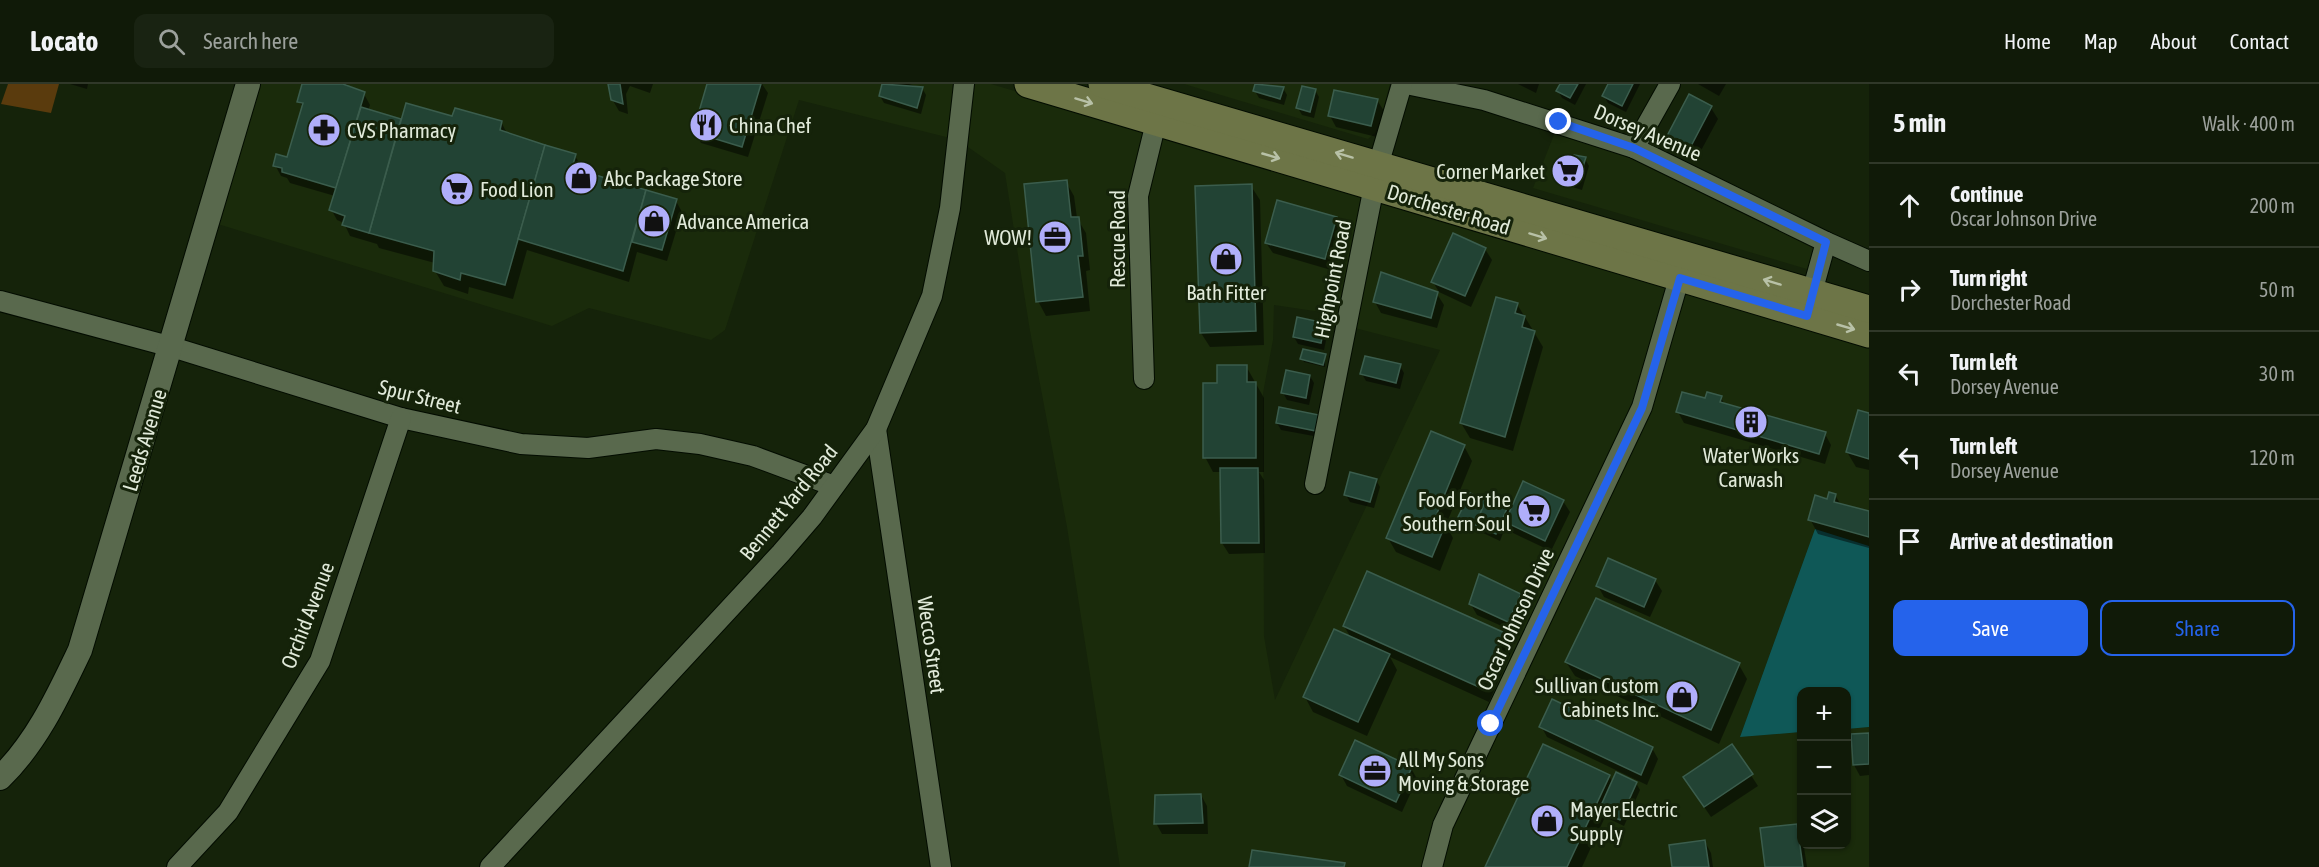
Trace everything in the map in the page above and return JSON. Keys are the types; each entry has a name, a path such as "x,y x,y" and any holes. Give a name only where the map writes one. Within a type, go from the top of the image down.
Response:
{"main road":[{"name":"Dorchester Road","path":"1028,84 1159,112 1683,266 1809,305 1869,334"},
{"name":"Dorchester Road","path":"1102,84 1159,112"},
{"name":"Dorchester Road","path":"1809,305 1869,309"}],"street":[{"name":"Leeds Avenue","path":"0,778 21,758 54,704 80,650 172,347 248,84"},
{"name":"Bennett Yard Road","path":"490,867 781,553 876,429 932,296 950,208 964,84"},
{"name":"Dorsey Avenue","path":"1404,84 1488,92 1634,148 1869,261"},
{"name":"Highpoint Road","path":"1315,484 1376,176 1404,84"},
{"path":"1634,148 1670,84"},
{"name":"Rescue Road","path":"1144,379 1138,196 1159,112"},
{"path":"1809,305 1826,242"},
{"name":"Oscar Johnson Drive","path":"1432,867 1443,825 1642,408 1683,266"},
{"name":"Spur Street","path":"0,301 172,347 401,418 521,444 588,448 656,439 700,444 753,456 834,486"},
{"name":"Orchid Avenue","path":"177,867 228,812 320,661 401,418"},
{"name":"Wecco Street","path":"876,429 941,867"}],"shaded area":[{"path":"8,84 59,84 51,113 1,104"},
{"path":"248,84 991,84 1869,344 1869,546 1815,529 1740,737 1797,732 1797,849 1851,849 1851,729 1869,727 1869,867 1120,867 1067,527 1030,331 1005,173 958,140 799,100 725,330 711,340 589,308 552,326 208,221","holes":["1274,305 1348,316 1347,326 1440,350 1275,700 1264,636 1263,393 1273,340"]},
{"path":"1184,84 1390,84 1380,121 1375,133 1368,139"},
{"path":"1559,122 1826,242 1817,272 1533,188"}],"water":[{"path":"1815,529 1869,546 1869,727 1851,729 1851,687 1797,687 1797,732 1740,737"}],"building":[{"name":"CVS Pharmacy","path":"302,84 343,84 365,92 336,188 282,172 282,168 273,166 276,154 287,157 303,103 297,102"},
{"path":"608,84 620,84 623,104 611,100"},
{"path":"707,84 761,84 742,147 693,132"},
{"path":"882,84 923,87 917,108 879,96"},
{"path":"1255,84 1284,87 1280,99 1253,91"},
{"path":"1560,84 1578,84 1570,98 1556,91"},
{"path":"1608,84 1633,84 1622,106 1602,96"},
{"path":"1302,86 1316,89 1310,112 1296,108"},
{"path":"1334,90 1378,99 1371,126 1328,116"},
{"path":"1689,94 1712,106 1690,148 1667,136"},
{"name":"Food Lion","path":"406,103 452,116 455,108 502,121 500,130 545,145 505,285 461,273 460,280 433,271 434,251 369,233"},
{"path":"361,107 401,119 369,233 342,225 345,216 329,210"},
{"path":"545,145 576,154 572,168 646,190 623,271 518,239"},
{"name":"Corner Market","path":"1574,155 1586,157 1578,183 1554,176 1557,163 1571,167"},
{"name":"WOW!","path":"1067,180 1071,217 1079,217 1083,256 1078,256 1083,297 1036,302 1024,184"},
{"name":"Bath Fitter","path":"1252,184 1256,331 1200,333 1195,186"},
{"name":"Advance America","path":"646,190 677,199 662,250 632,242"},
{"path":"1277,200 1337,217 1325,259 1265,243"},
{"path":"1453,233 1486,248 1465,296 1431,282"},
{"path":"1381,272 1438,292 1431,318 1373,302"},
{"path":"1496,297 1518,303 1515,313 1525,316 1522,327 1535,331 1505,437 1460,423"},
{"path":"1297,317 1325,323 1321,343 1293,337"},
{"path":"1303,349 1326,354 1323,365 1300,359"},
{"path":"1365,356 1401,364 1396,383 1360,374"},
{"path":"1217,365 1247,365 1247,382 1256,382 1256,458 1203,458 1203,383 1217,383"},
{"path":"1286,370 1310,375 1306,398 1281,393"},
{"name":"Water Works Carwash","path":"1682,392 1705,398 1707,392 1722,396 1720,402 1826,432 1819,454 1676,412"},
{"path":"1279,407 1319,415 1316,431 1276,423"},
{"path":"1858,410 1869,413 1869,459 1846,452"},
{"path":"1431,431 1465,445 1435,518 1446,523 1432,557 1386,538"},
{"path":"1220,468 1258,468 1259,543 1221,543"},
{"path":"1350,472 1377,479 1370,502 1344,495"},
{"name":"Food For the Southern Soul","path":"1523,481 1564,500 1545,541 1505,522"},
{"path":"1829,492 1836,494 1834,502 1869,511 1869,537 1808,520 1815,495 1827,499"},
{"path":"1470,493 1486,501 1475,525 1458,517"},
{"path":"1488,496 1508,506 1496,534 1475,525"},
{"path":"1608,558 1656,579 1644,607 1596,586"},
{"path":"1367,571 1505,633 1481,688 1343,626"},
{"path":"1479,574 1521,594 1508,622 1469,604"},
{"name":"Sullivan Custom Cabinets Inc.","path":"1596,598 1740,663 1711,730 1565,662"},
{"path":"1334,629 1390,654 1358,722 1303,697"},
{"path":"1552,699 1653,747 1641,775 1539,727"},
{"path":"1869,733 1869,764 1853,765 1851,734"},
{"name":"All My Sons Moving & Storage","path":"1355,740 1412,767 1396,802 1339,775"},
{"name":"Mayer Electric Supply","path":"1543,744 1610,775 1567,867 1485,867"},
{"path":"1732,744 1753,774 1704,807 1683,777"},
{"path":"1616,772 1637,782 1620,820 1599,810"},
{"path":"1201,794 1203,823 1154,824 1155,795"},
{"path":"1797,824 1797,849 1800,849 1803,867 1765,867 1760,828"},
{"path":"1705,840 1709,867 1672,867 1669,845"},
{"path":"1252,850 1345,863 1344,867 1249,867"}],"place":[{"name":"China Chef","path":"706,125"},
{"name":"CVS Pharmacy","path":"324,130"},
{"name":"Corner Market","path":"1568,171"},
{"name":"Abc Package Store","path":"581,178"},
{"name":"Food Lion","path":"457,189"},
{"name":"Advance America","path":"654,221"},
{"name":"WOW!","path":"1055,237"},
{"name":"Bath Fitter","path":"1226,259"},
{"name":"Water Works Carwash","path":"1751,422"},
{"name":"Food For the Southern Soul","path":"1534,511"},
{"name":"Sullivan Custom Cabinets Inc.","path":"1682,697"},
{"name":"All My Sons Moving & Storage","path":"1375,771"},
{"name":"Mayer Electric Supply","path":"1547,821"}],"route":[{"path":"1491,724 1642,408 1655,370 1680,278 1807,316 1826,242 1634,148 1559,122"}]}
